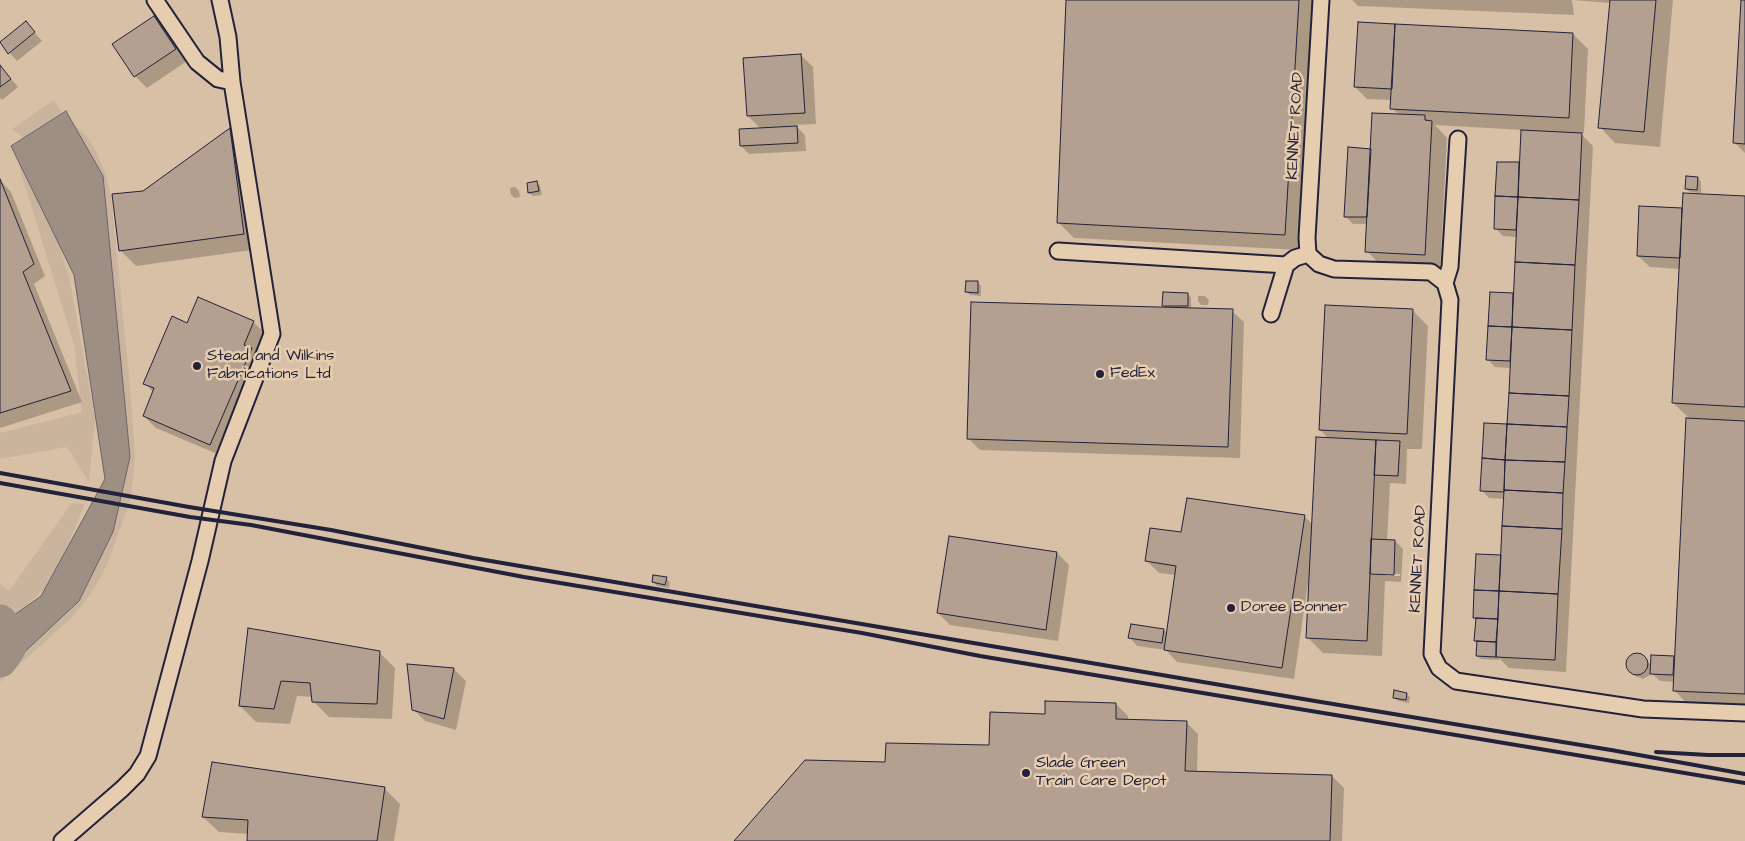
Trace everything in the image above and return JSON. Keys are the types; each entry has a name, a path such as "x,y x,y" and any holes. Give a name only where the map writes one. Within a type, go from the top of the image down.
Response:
{"street":[{"path":"155,0 197,62 218,79 232,82"},
{"path":"62,841 122,789 137,774 148,756 192,584 200,561 224,461 272,334 232,82 228,37 220,0"},
{"name":"KENNET ROAD","path":"1308,254 1307,238 1321,0"},
{"name":"KENNET ROAD","path":"1458,139 1450,266 1445,283 1450,300 1432,654 1439,668 1456,681 1643,709 1745,713"},
{"path":"1058,251 1286,265"},
{"path":"1271,314 1286,265 1295,258 1308,254 1319,264 1334,269 1431,272 1445,283"}],"shaded area":[{"path":"0,0 1745,0 1745,841 0,841"},
{"path":"54,100 68,124 78,128 89,139 106,175 111,196 130,387 135,459 133,481 129,504 106,567 90,595 69,620 0,682 0,667 122,470 103,484 110,438 76,178 12,129"},
{"path":"66,111 103,176 130,457 113,532 79,601 1,674 0,625 41,596 105,479 74,275 11,146"},
{"path":"18,163 37,178 69,276 95,419 89,482 67,447 0,459 0,433 82,412 74,345"},
{"path":"72,503 85,504 52,582 0,629 0,584 9,591"}],"building":[{"path":"1066,0 1299,0 1285,235 1057,223"},
{"path":"1610,0 1656,0 1644,132 1598,128"},
{"path":"1741,0 1745,0 1745,144 1733,143"},
{"path":"154,16 176,49 134,77 112,44"},
{"path":"26,21 35,32 8,54 0,42"},
{"path":"1358,22 1395,24 1392,89 1354,87"},
{"path":"1395,24 1573,33 1569,118 1390,109"},
{"path":"801,54 805,113 747,116 743,58"},
{"path":"0,65 11,79 0,87"},
{"path":"1372,113 1425,115 1425,120 1432,121 1425,255 1365,252"},
{"path":"797,126 798,143 740,146 739,129"},
{"path":"230,128 244,234 119,251 112,194 143,191"},
{"path":"1521,130 1582,133 1579,200 1518,197"},
{"path":"1348,147 1371,149 1367,217 1344,217"},
{"path":"1497,162 1519,162 1518,197 1495,196"},
{"path":"1686,176 1698,177 1697,190 1685,189"},
{"path":"0,179 34,264 23,272 71,391 0,413"},
{"path":"537,181 539,191 528,193 527,183"},
{"path":"1683,193 1745,196 1745,407 1672,403"},
{"path":"1495,196 1518,197 1516,230 1494,229"},
{"path":"1518,197 1579,200 1575,265 1515,262"},
{"path":"1639,206 1682,208 1680,258 1637,256"},
{"path":"1515,262 1575,265 1572,330 1512,327"},
{"path":"966,281 978,281 978,293 965,292"},
{"path":"1163,292 1188,293 1188,306 1162,306"},
{"path":"1490,292 1513,293 1512,327 1488,326"},
{"name":"Stead and Wilkins Fabrications Ltd","path":"198,297 254,321 244,345 252,348 210,445 143,416 154,388 143,384 172,316 187,323"},
{"name":"FedEx","path":"971,302 1233,309 1228,447 967,439"},
{"path":"1325,305 1413,309 1407,434 1319,430"},
{"path":"1488,326 1512,327 1510,361 1486,360"},
{"path":"1512,327 1572,330 1569,396 1509,393"},
{"path":"1509,393 1569,396 1567,427 1507,424"},
{"path":"1686,418 1745,421 1745,694 1673,691"},
{"path":"1484,423 1507,424 1505,460 1482,458"},
{"path":"1507,424 1567,427 1565,462 1505,460"},
{"path":"1316,437 1376,440 1367,641 1306,638"},
{"path":"1376,440 1400,441 1398,476 1374,475"},
{"path":"1482,458 1505,460 1504,492 1480,491"},
{"path":"1505,460 1565,462 1563,493 1504,490"},
{"path":"1504,490 1563,493 1562,529 1502,526"},
{"name":"Doree Bonner","path":"1187,498 1305,515 1282,668 1164,650 1176,566 1145,561 1150,528 1181,532"},
{"path":"1502,526 1562,529 1558,594 1499,591"},
{"path":"949,536 1057,552 1046,630 937,613"},
{"path":"1371,539 1395,540 1394,575 1370,574"},
{"path":"1476,554 1501,555 1499,591 1474,590"},
{"path":"653,575 667,577 665,585 652,582"},
{"path":"1474,590 1499,591 1498,619 1473,618"},
{"path":"1499,591 1558,594 1555,660 1496,657"},
{"path":"1476,618 1498,619 1496,642 1474,641"},
{"path":"1131,624 1164,629 1162,643 1128,638"},
{"path":"248,628 380,651 377,704 312,702 310,683 281,681 274,709 239,706"},
{"path":"1477,641 1496,642 1496,657 1476,656"},
{"path":"1637,653 1645,656 1648,664 1645,672 1637,675 1629,672 1626,664 1629,656"},
{"path":"1651,655 1674,656 1673,675 1650,674"},
{"path":"407,664 454,668 444,719 412,710"},
{"path":"1394,690 1407,693 1406,700 1393,698"},
{"name":"Slade Green Train Care Depot","path":"1045,701 1116,703 1116,719 1187,721 1185,771 1332,775 1330,841 734,841 805,760 885,762 886,743 989,745 990,712 1045,714"},
{"path":"212,762 385,787 377,841 247,841 248,820 202,817"}],"waterway":[{"path":"0,622 9,647 0,660"}],"railway":[{"path":"0,473 331,530 473,558 1745,774"},
{"path":"0,483 190,517 251,525 524,577 862,633 980,656 1745,783"},
{"path":"1656,752 1745,755"}],"place":[{"name":"Stead and Wilkins Fabrications Ltd","path":"197,366"},
{"name":"FedEx","path":"1100,374"},
{"name":"Doree Bonner","path":"1231,608"},
{"name":"Slade Green Train Care Depot","path":"1026,773"}]}
